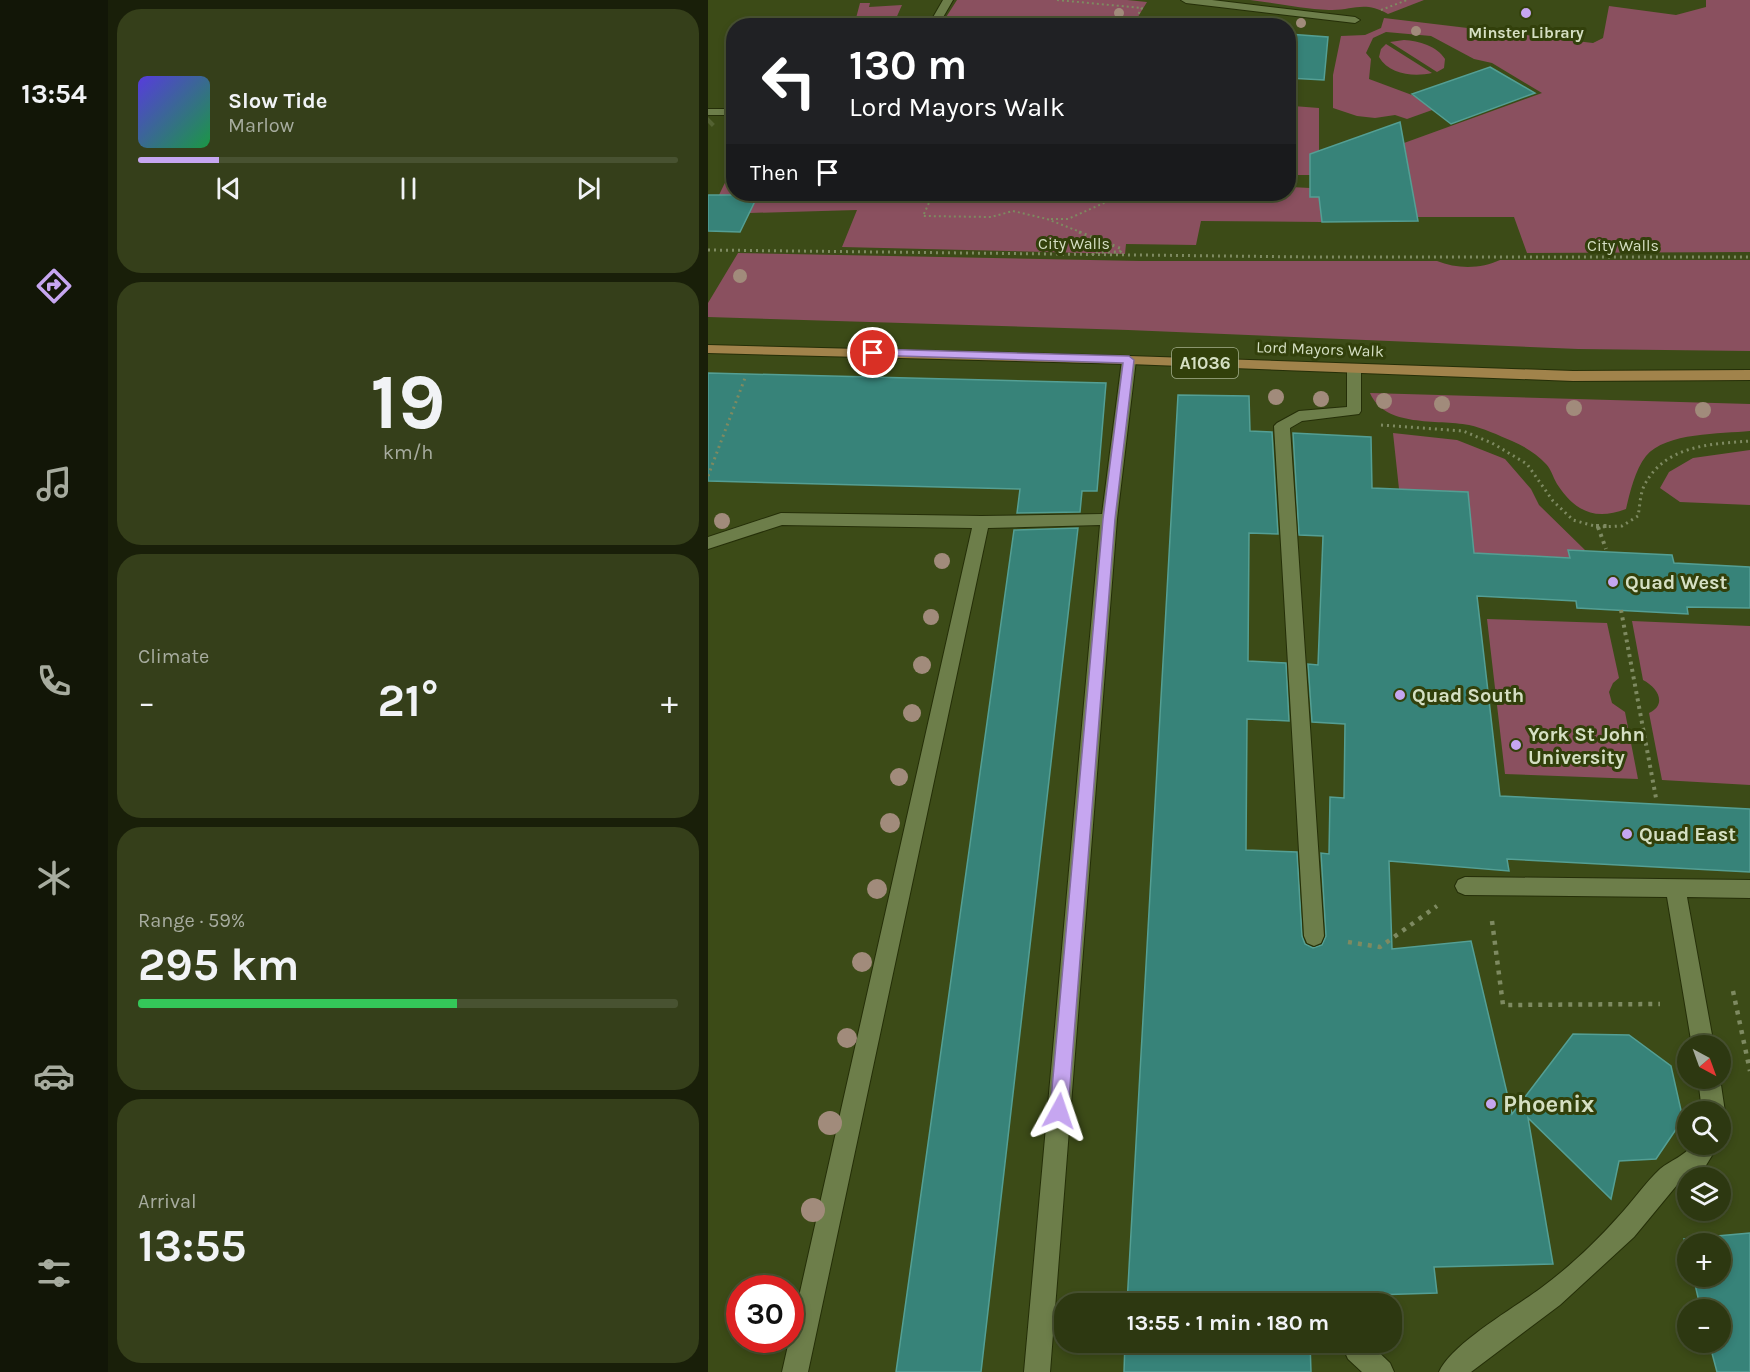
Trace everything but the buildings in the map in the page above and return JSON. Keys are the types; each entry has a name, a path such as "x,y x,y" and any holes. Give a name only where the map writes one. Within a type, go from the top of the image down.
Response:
{"main road":[{"name":"Lord Mayors Walk","path":"708,349 1129,360 1573,376 1750,375"}],"street":[{"path":"938,18 948,0"},
{"path":"1186,0 1355,20"},
{"path":"1277,18 1279,11"},
{"path":"711,115 726,113"},
{"path":"1037,1372 1109,519 1129,360"},
{"path":"1314,936 1282,426 1299,416 1354,411 1354,368"},
{"path":"708,543 781,519 981,522 1109,519"},
{"path":"795,1372 981,522"},
{"path":"1465,886 1675,887 1750,890"},
{"path":"1675,887 1701,1035"},
{"path":"1452,1372 1471,1354 1551,1296 1625,1228 1669,1177 1700,1155"},
{"path":"1360,1353 1381,1372"}],"path":[{"path":"1057,0 1142,8 1136,18"},
{"path":"930,201 922,216 991,217 1013,211 1047,219 1122,249 1120,252 1093,252 1093,255"},
{"path":"1047,219 1068,219 1108,201"},
{"name":"City Walls","path":"708,250 1093,255 1750,257"},
{"path":"708,476 756,349"},
{"path":"1354,411 1380,425 1463,431 1492,443 1527,464 1553,501 1573,520 1598,527 1622,526 1638,516 1644,485 1665,458 1691,447 1750,441"},
{"path":"1598,527 1606,549"},
{"path":"1621,610 1656,798"},
{"path":"1314,936 1380,947 1465,886"},
{"path":"1488,886 1503,1005 1696,1003 1736,1005"}],"shaded area":[{"path":"957,0 1147,2 1137,18 945,18"},
{"path":"1250,0 1424,0 1388,14 1365,7 1329,10"},
{"path":"1706,0 1750,0 1750,252 1527,253 1514,217 1417,217 1404,143 1542,93 1492,63 1474,59 1431,36 1386,32 1373,38 1366,53 1371,59 1369,79 1412,95 1435,109 1407,119 1395,115 1375,118 1357,116 1333,108 1333,75 1341,36 1365,35 1381,28 1384,18 1593,43 1603,38 1609,6 1676,15 1706,7"},
{"path":"860,3 870,3 869,7 902,5 896,18 856,18"},
{"path":"1404,40 1421,43 1442,54 1445,59 1444,68 1437,72 1390,42"},
{"path":"1386,44 1432,73 1418,75 1389,68 1379,57 1381,49"},
{"path":"1296,106 1319,108 1319,175 1296,175"},
{"path":"726,180 726,195 719,195"},
{"path":"1296,187 1310,188 1311,197 1320,197 1322,222 1201,221 1196,245 1126,244 1125,254 842,247 857,210 749,213 754,201 1296,201"},
{"path":"738,253 1140,261 1437,261 1469,267 1500,260 1750,260 1750,351 1578,349 1128,330 708,317 708,303"},
{"path":"1370,393 1750,404 1750,431 1680,438 1655,448 1646,456 1639,468 1626,509 1604,514 1578,507 1557,484 1546,464 1521,445 1469,425 1399,417 1387,412 1377,404"},
{"path":"1393,433 1457,440 1505,459 1531,489 1539,505 1585,550 1569,550 1570,558 1474,553 1468,492 1399,489"},
{"path":"1750,450 1750,505 1680,502 1660,488 1669,472 1693,458"},
{"path":"1487,619 1607,623 1619,678 1613,683 1609,692 1612,703 1625,712 1638,779 1505,774"},
{"path":"1632,621 1750,626 1750,785 1662,780 1649,713 1655,709 1659,700 1653,687 1643,680"}],"tunnel":[{"path":"708,123 711,120"}],"place":[{"name":"Minster Library","path":"1526,13"},
{"name":"Quad West","path":"1613,582"},
{"name":"Quad South","path":"1400,695"},
{"name":"York St John University","path":"1516,745"},
{"name":"Quad East","path":"1627,834"},
{"name":"Phoenix","path":"1491,1104"}],"route":[{"path":"873,353 1129,360 1109,519 1059,1111"}]}
